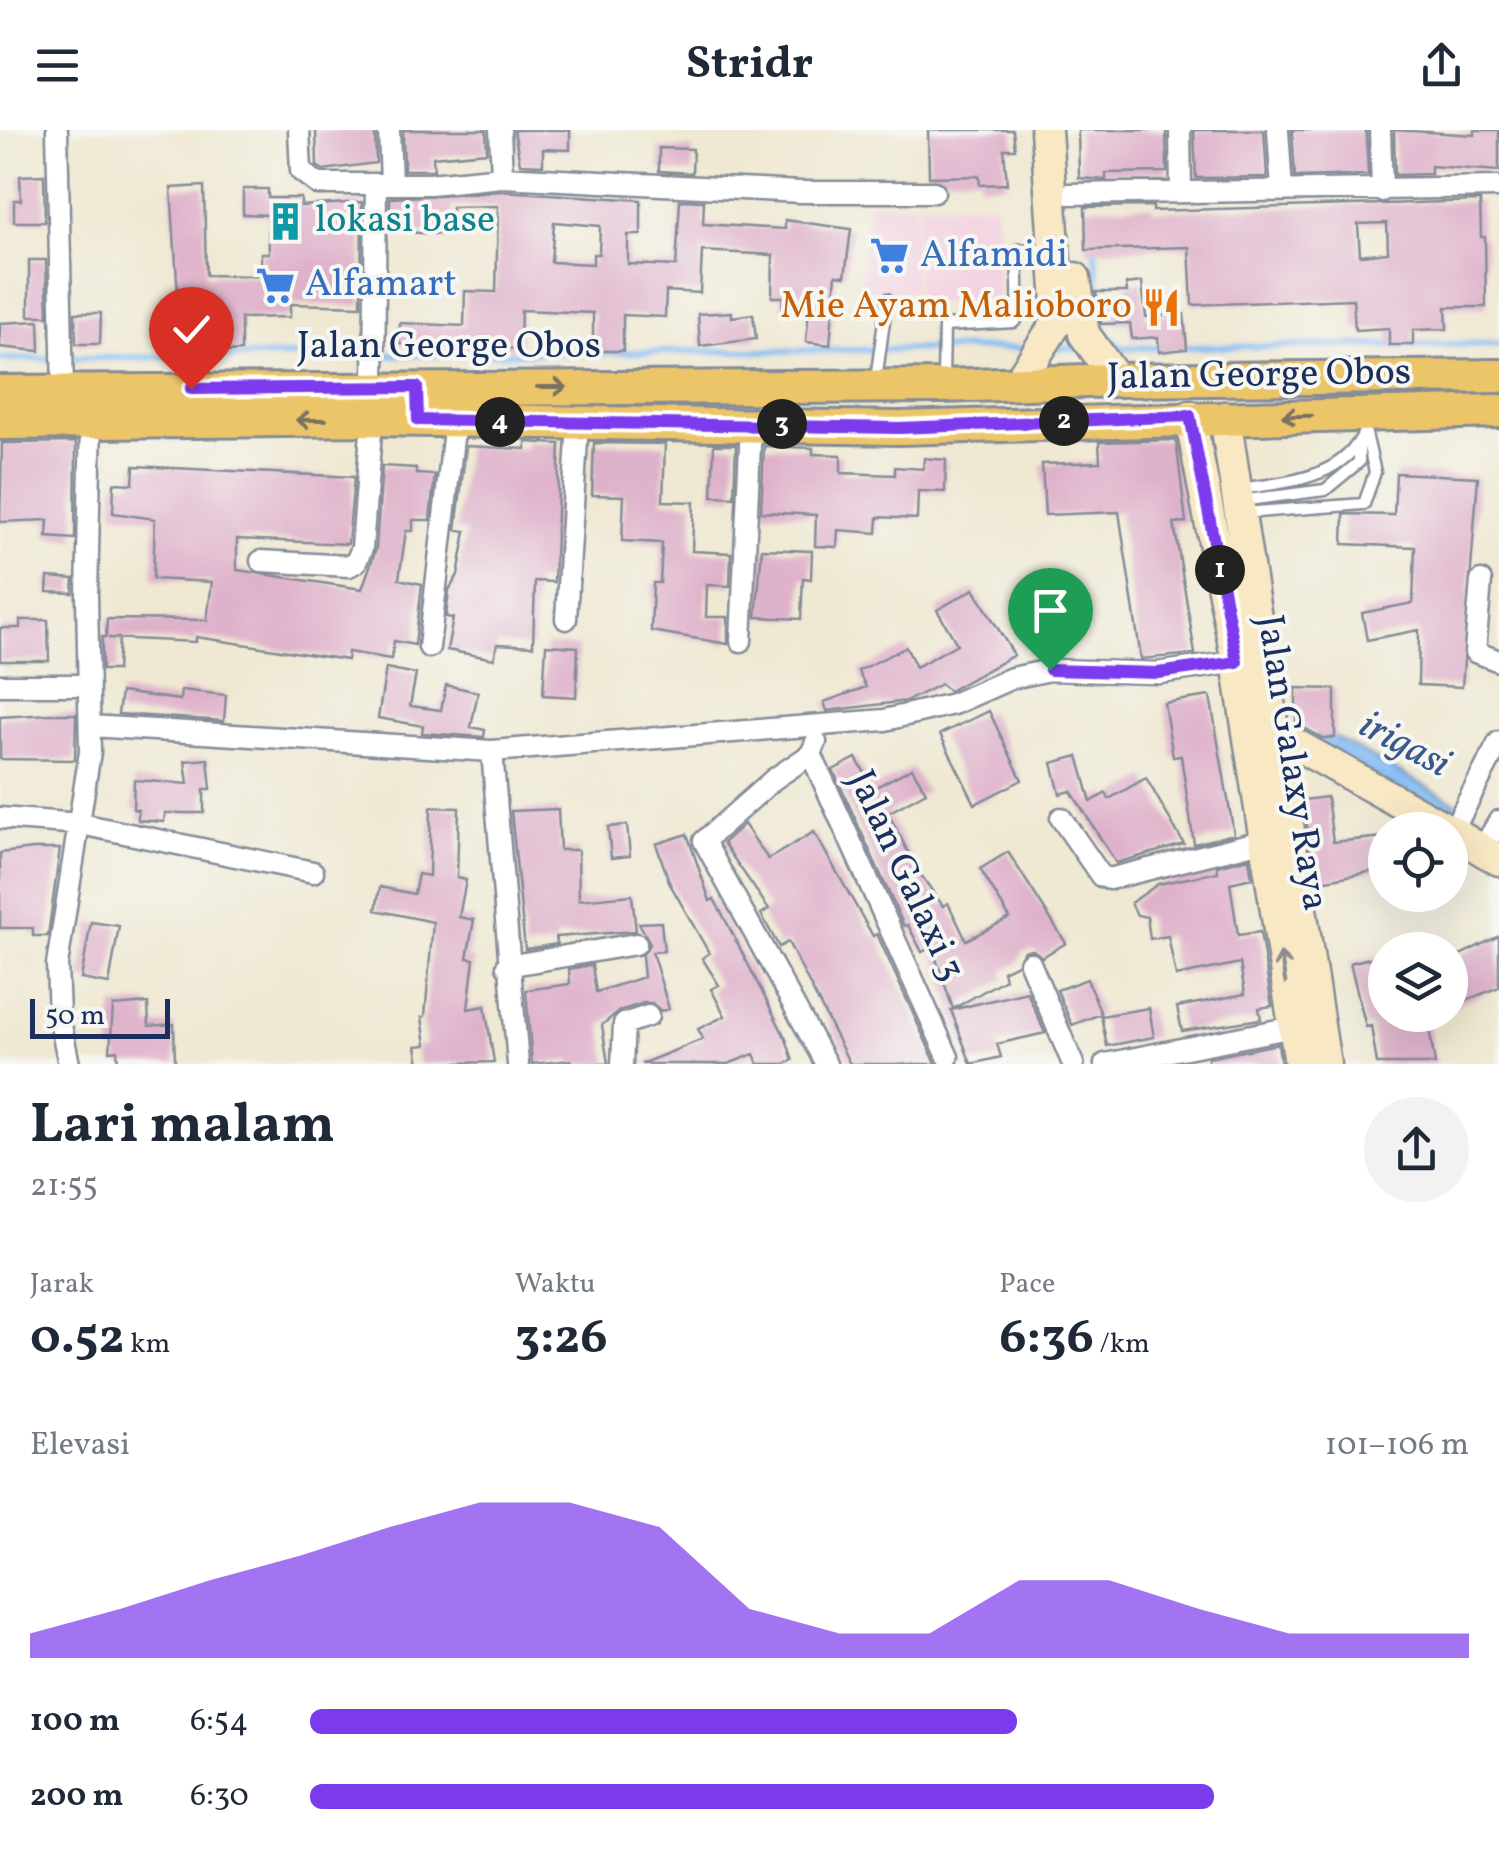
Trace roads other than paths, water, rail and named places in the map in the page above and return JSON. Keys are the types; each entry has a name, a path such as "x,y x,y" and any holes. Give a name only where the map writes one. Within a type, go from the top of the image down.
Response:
{"main road":[{"name":"Jalan George Obos","path":"0,423 373,403 417,387 943,386 1499,376"},
{"path":"417,387 418,420"},
{"name":"Jalan George Obos","path":"0,392 373,403 418,420 899,428 1225,416 1365,429 1499,410"}],"street":[{"path":"57,130 63,392"},
{"path":"298,130 300,164 312,183 430,184 502,177 800,192 934,192"},
{"path":"261,561 349,566 356,562 362,548 389,130"},
{"path":"500,130 502,177"},
{"path":"1017,384 1059,319 1046,130"},
{"path":"1063,130 1078,312 1089,343 1117,380"},
{"path":"1180,130 1181,191"},
{"path":"1278,130 1282,191"},
{"path":"1380,130 1382,190"},
{"path":"1068,194 1499,187"},
{"name":"Jalan Galaxy Raya","path":"1190,416 1237,662 1262,841 1300,1064"},
{"name":"Jalan Galaxy Raya","path":"1225,416 1325,1064"},
{"path":"69,1064 60,1016 57,965 81,824 90,726 90,421"},
{"path":"430,647 455,421"},
{"path":"566,620 578,423"},
{"path":"741,641 751,423"},
{"path":"1481,582 1475,652 1499,661"},
{"name":"Jalan Galaxi 3","path":"948,1058 811,754 823,727 885,720 954,704 1012,678 1050,670 1158,673 1237,662"},
{"path":"0,685 88,685"},
{"path":"90,726 492,751 823,727"},
{"path":"1275,733 1425,812"},
{"path":"1463,812 1499,742"},
{"path":"492,751 518,1064"},
{"path":"811,754 774,779 704,841 826,1064"},
{"path":"0,818 81,824 313,872"},
{"path":"1061,818 1101,876 1109,878 1262,841"},
{"path":"1468,832 1493,840"},
{"path":"507,966 636,944"},
{"path":"1030,962 1073,1064"},
{"path":"622,1064 624,1024 648,1016"},
{"path":"1105,1064 1180,1056 1293,1028"}],"lane":[{"path":"943,386 944,326 1014,322 1020,316 1017,250 1055,248"},
{"path":"875,386 887,299"},
{"path":"1237,502 1317,477 1365,429"},
{"path":"1237,502 1364,504 1375,472 1365,429"}],"water":[{"path":"1321,730 1499,826 1499,846 1468,829 1468,812 1438,812 1313,743"}],"waterway":[{"path":"1094,241 1100,298"},
{"path":"1041,279 1043,321"},
{"path":"1102,316 1104,331 1120,347"},
{"path":"1180,347 1499,344"},
{"path":"1105,348 1163,347"},
{"path":"0,359 1028,348"},
{"path":"1050,348 1083,348"},
{"path":"531,405 809,407"}],"place":[{"name":"lokasi base","path":"285,221"},
{"name":"Alfamidi","path":"890,256"},
{"name":"Alfamart","path":"275,285"},
{"name":"Mie Ayam Malioboro","path":"1162,307"}],"water label":[{"name":"irigasi","path":"1404,746"}]}
